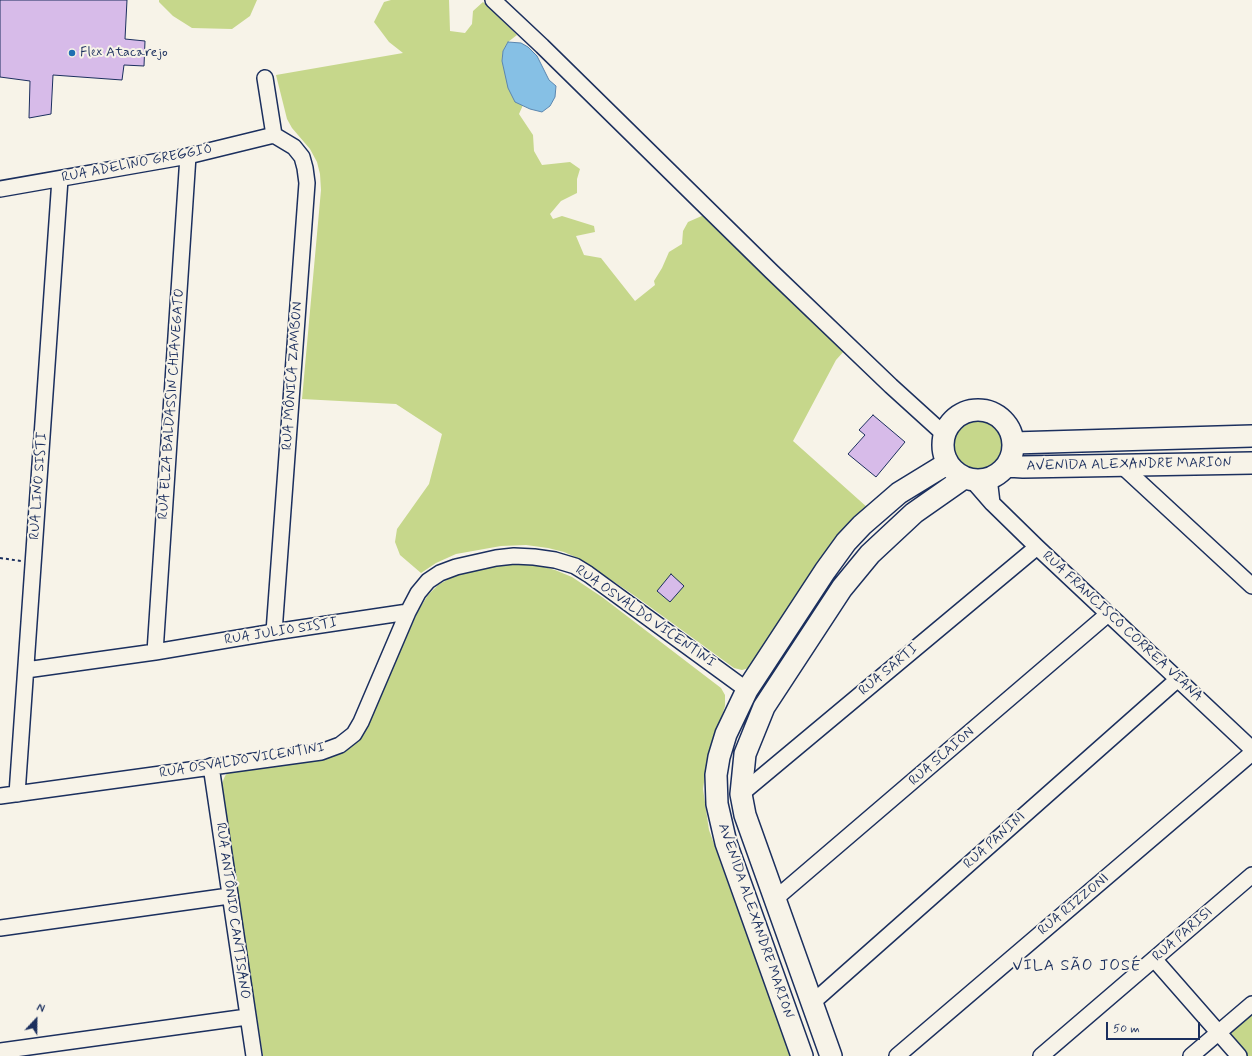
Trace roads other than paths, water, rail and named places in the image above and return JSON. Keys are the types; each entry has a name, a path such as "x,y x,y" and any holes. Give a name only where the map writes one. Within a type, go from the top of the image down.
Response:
{"street":[{"path":"493,0 542,46 782,282 944,435"},
{"path":"266,78 274,135"},
{"name":"RUA ADELINO GREGGIO","path":"0,189 188,156 274,135"},
{"name":"RUA MÔNICA ZAMBON","path":"274,135 294,147 302,157 307,183 274,632"},
{"name":"RUA ELZA BALDASSIN CHIAVEGATO","path":"155,652 188,156"},
{"name":"RUA LINO SISTI","path":"17,794 60,179"},
{"path":"982,411 994,414 1003,422 1010,432 1013,443 1012,455 1007,466 998,474 975,478 955,472 948,463 944,454 943,445 944,435 950,424 959,416 970,412 982,411"},
{"name":"AVENIDA ALEXANDRE MARION","path":"1013,443 1252,436"},
{"name":"AVENIDA ALEXANDRE MARION","path":"802,1056 726,843 717,804 716,775 719,757 726,734 747,690 825,571 846,542 862,525 899,493 948,463"},
{"name":"AVENIDA ALEXANDRE MARION","path":"1007,466 1252,463"},
{"path":"1121,465 1252,586"},
{"name":"AVENIDA ALEXANDRE MARION","path":"831,1056 745,815 741,794 746,754 764,707 842,588 870,554 914,513 975,478"},
{"name":"RUA FRANCISCO CORREA VIANA","path":"975,478 992,504 1252,749"},
{"name":"RUA SARTI","path":"741,794 1037,547"},
{"name":"RUA OSVALDO VICENTINI","path":"0,796 321,752 340,745 354,734 361,722 408,612 418,593 428,581 440,573 456,567 496,558 514,556 555,560 575,566 747,690"},
{"name":"RUA JULIO SISTI","path":"26,670 155,652 408,612"},
{"name":"RUA SCAION","path":"775,900 1108,614"},
{"name":"RUA PANINI","path":"812,1002 1178,679"},
{"name":"RUA RIZZONI","path":"897,1056 1252,753"},
{"name":"RUA ANTÔNIO CANTISANO","path":"211,766 247,1017 254,1056"},
{"name":"RUA PARISI","path":"1040,1056 1252,875"},
{"path":"0,928 230,896"},
{"path":"1154,959 1239,1056"},
{"path":"1192,1056 1252,1004"},
{"path":"0,1052 247,1017"}],"water":[{"path":"508,42 521,43 528,47 537,56 549,80 556,86 555,97 550,106 542,112 530,109 515,102 508,88 502,61 503,51"}],"place":[{"name":"Flex Atacarejo","path":"72,53"}],"district":[{"name":"VILA SÃO JOSÉ","path":"1077,967"}]}
